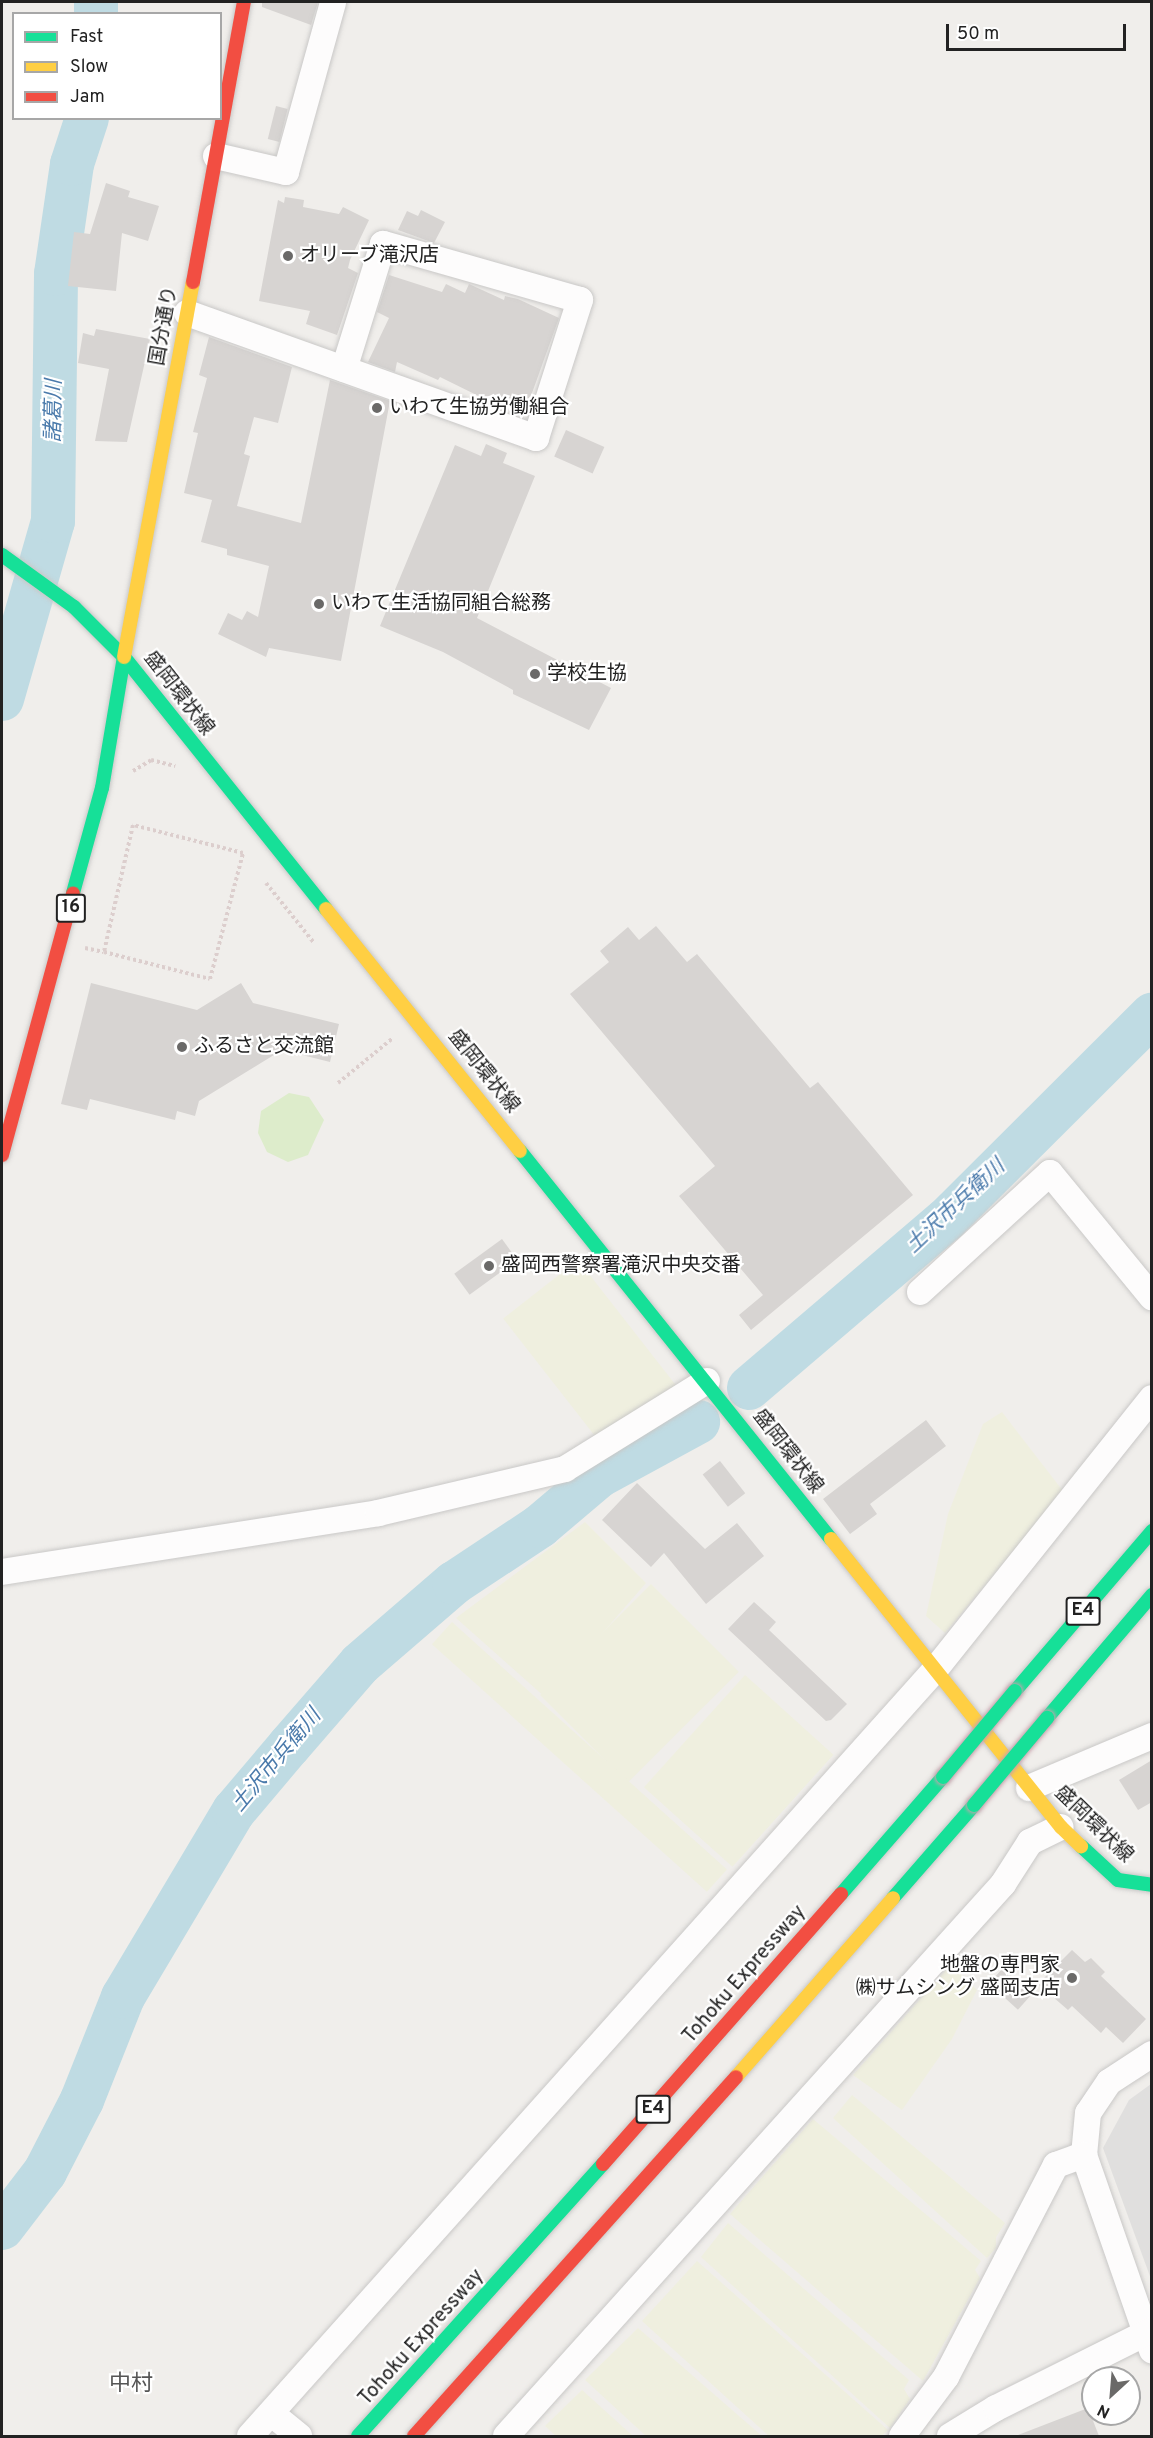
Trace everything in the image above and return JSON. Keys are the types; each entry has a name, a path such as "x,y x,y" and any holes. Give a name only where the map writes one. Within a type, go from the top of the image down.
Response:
{"main road":[{"name":"国分通り","path":"124,657 244,2"},
{"path":"5,558 74,607 124,657"},
{"name":"盛岡環状線","path":"2,1155 102,788 124,657"},
{"name":"盛岡環状線","path":"124,657 707,1381 934,1671 1061,1827 1118,1880 1152,1885"},
{"name":"Tohoku Expressway","path":"358,2436 681,2078 943,1777 1152,1531"},
{"name":"E4","path":"414,2436 674,2148 974,1804 1152,1595"}],"street":[{"path":"216,156 286,172 333,2"},
{"path":"187,313 536,438 580,300 383,244 344,369"},
{"path":"920,1292 1050,1173 1152,1297"},
{"path":"2,1572 378,1513 565,1469 707,1381"},
{"path":"250,2436 934,1671 1152,1398"},
{"path":"1029,1788 1152,1736"},
{"path":"506,2436 1003,1884 1030,1842 1061,1827"},
{"path":"950,2436 996,2408 1149,2338 1084,2155 1088,2113 1098,2097 1109,2082 1152,2054"},
{"path":"902,2436 946,2377 1056,2165 1084,2155"},
{"path":"272,2414 299,2436"}],"path":[{"path":"129,778 135,769 151,760 179,769"},
{"path":"104,952 133,825 243,853"},
{"path":"236,844 250,862"},
{"path":"82,947 210,979 243,853"},
{"path":"264,881 305,936 323,950"},
{"path":"79,956 85,935"},
{"path":"338,1083 396,1036"}],"green space":[{"path":"289,1093 309,1097 324,1120 308,1155 288,1162 267,1152 258,1133 261,1111"},
{"path":"578,1260 680,1390 605,1449 503,1318"},
{"path":"1002,1412 1063,1491 945,1633 926,1616 948,1514 983,1424"},
{"path":"585,1522 646,1583 546,1698 456,1618"},
{"path":"651,1584 739,1672 628,1783 540,1695"},
{"path":"452,1622 727,1870 707,1892 432,1644"},
{"path":"745,1675 833,1755 732,1867 644,1787"},
{"path":"951,1964 977,1990 952,2039 902,2110 853,2075"},
{"path":"852,2095 1005,2223 996,2237 996,2248 987,2258 833,2118"},
{"path":"813,2119 981,2261 975,2270 980,2278 923,2381 730,2214"},
{"path":"728,2223 909,2380 904,2389 910,2399 890,2428 701,2257"},
{"path":"697,2261 888,2430 882,2436 769,2436 642,2321"},
{"path":"638,2328 762,2436 646,2436 585,2380"},
{"path":"582,2390 633,2436 556,2436 545,2426"}],"shaded area":[{"path":"1151,2084 1151,2279 1103,2148 1129,2100"}],"building":[{"path":"262,2 318,2 311,25 262,7"},
{"path":"276,106 288,109 279,142 268,139"},
{"path":"106,183 130,191 128,197 159,206 148,241 122,233 116,291 68,286 74,232 90,234"},
{"path":"285,197 304,200 303,207 339,214 343,207 369,220 350,260 348,268 358,273 337,335 306,324 310,311 259,301 278,200 284,203"},
{"path":"421,210 445,222 434,243 398,230 407,211 418,216"},
{"path":"389,275 442,292 446,284 465,293 469,284 504,300 505,296 518,299 559,318 523,418 440,377 438,380 397,362 395,372 368,362 389,318 377,312"},
{"path":"96,329 150,339 127,442 95,441 109,369 78,363 83,333 94,336"},
{"path":"209,337 292,367 278,423 254,417 244,454 250,456 237,506 301,523 330,380 390,401 341,661 269,648 266,657 218,634 228,613 242,620 247,611 258,617 269,566 227,555 227,549 201,542 212,500 184,493 198,433 193,432 207,378 199,375"},
{"path":"566,430 604,447 593,474 554,456"},
{"path":"486,444 507,453 503,463 535,476 477,618 611,688 589,730 513,694 513,690 443,652 380,626 455,445 481,456"},
{"path":"656,926 687,962 697,954 810,1088 818,1082 913,1195 751,1330 739,1315 763,1295 679,1196 715,1166 570,994 609,962 600,951 628,927 639,940"},
{"name":"ふるさと交流館","path":"91,983 197,1010 241,983 253,1003 339,1024 330,1062 282,1050 199,1101 195,1116 177,1111 175,1120 90,1099 87,1110 61,1104"},
{"name":"盛岡西警察署滝沢中央交番","path":"502,1239 517,1260 470,1295 454,1274"},
{"path":"926,1420 946,1446 870,1504 877,1514 850,1534 823,1499"},
{"path":"720,1461 745,1493 728,1507 703,1475"},
{"path":"637,1483 705,1549 737,1523 764,1556 706,1604 664,1553 651,1567 602,1520"},
{"path":"754,1602 776,1622 769,1630 847,1704 831,1720 826,1721 728,1629"},
{"path":"1152,1760 1152,1802 1138,1810 1119,1780"},
{"path":"1072,1950 1085,1962 1091,1958 1105,1972 1101,1976 1146,2019 1123,2043 1106,2027 1101,2033 1072,2006 1068,2010 1038,1984"},
{"path":"1003,1968 1032,1994 1018,2010 989,1984"},
{"path":"1081,2411 1081,2426 1095,2426 1099,2436 1019,2436"}],"waterway":[{"name":"諸葛川","path":"96,2 96,12"},
{"name":"諸葛川","path":"2,699 53,521 56,274 72,164 86,120"},
{"name":"土沢市兵衛川","path":"749,1388 946,1220 1152,1015"},
{"name":"土沢市兵衛川","path":"2,2228 45,2172 82,2100 123,1997 234,1811 289,1746 360,1664 454,1583 540,1526 599,1476 698,1422"}],"traffic: fast":[{"path":"2,555 74,607 124,657"},
{"path":"124,657 326,909"},
{"path":"73,893 102,788 124,657"},
{"path":"520,1151 831,1539"},
{"path":"1015,1691 1152,1531"},
{"path":"1047,1718 1152,1595"},
{"path":"943,1777 1015,1691"},
{"path":"974,1805 1047,1718"},
{"path":"841,1894 943,1777"},
{"path":"893,1898 974,1805"},
{"path":"1081,1846 1118,1880 1152,1885"},
{"path":"358,2436 603,2164"}],"traffic: slow":[{"path":"124,657 193,282"},
{"path":"326,909 520,1151"},
{"path":"831,1539 1061,1827 1081,1846"},
{"path":"736,2077 893,1898"}],"traffic: jam":[{"path":"193,282 244,2"},
{"path":"2,1155 73,893"},
{"path":"603,2164 841,1894"},
{"path":"414,2436 736,2077"}],"place":[{"name":"オリーブ滝沢店","path":"288,256"},
{"name":"いわて生協労働組合","path":"377,408"},
{"name":"いわて生活協同組合総務","path":"319,604"},
{"name":"学校生協","path":"535,674"},
{"name":"ふるさと交流館","path":"182,1047"},
{"name":"盛岡西警察署滝沢中央交番","path":"489,1266"},
{"name":"地盤の専門家 ㈱サムシング 盛岡支店","path":"1072,1978"}],"district":[{"name":"中村","path":"131,2385"}]}
